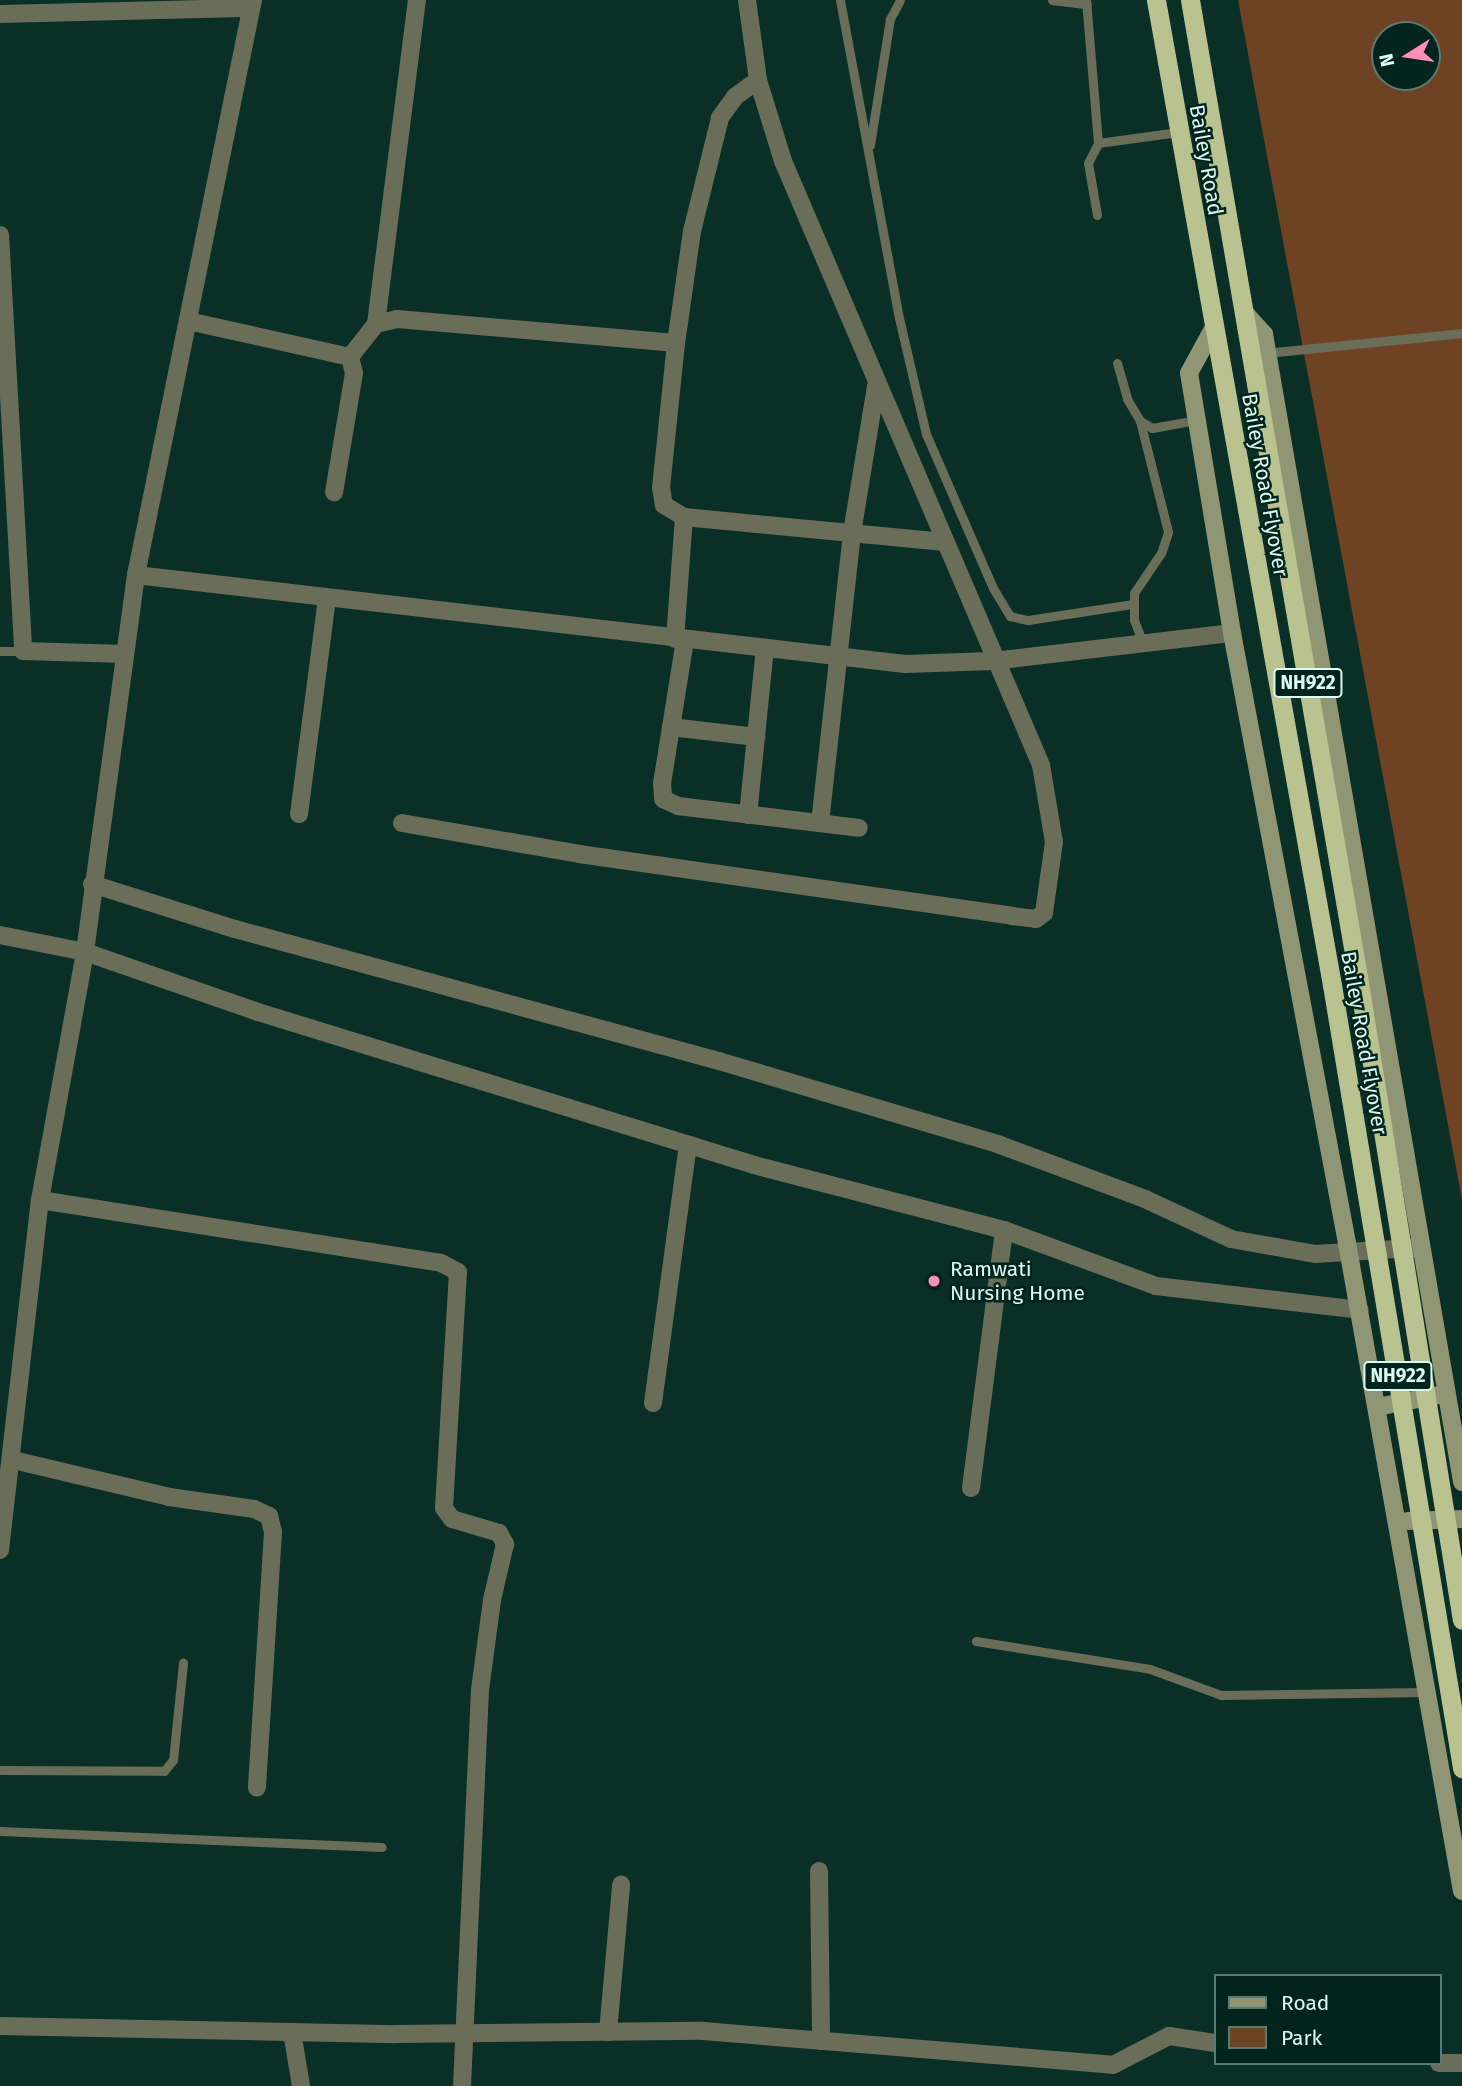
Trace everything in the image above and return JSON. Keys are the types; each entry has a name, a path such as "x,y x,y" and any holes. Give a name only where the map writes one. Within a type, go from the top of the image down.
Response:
{"highway":[{"name":"Bailey Road","path":"1156,0 1214,327"},
{"name":"Bailey Road","path":"1190,0 1244,312"},
{"name":"Bailey Road Flyover","path":"1244,312 1359,983 1462,1620"},
{"name":"Bailey Road Flyover","path":"1214,327 1332,985 1462,1768"}],"main road":[{"path":"1244,312 1264,334 1462,1482"},
{"path":"1214,327 1189,373 1232,633 1350,1254 1462,1891"},
{"path":"1377,1406 1447,1394"},
{"path":"1397,1521 1462,1519"},
{"path":"1403,1551 1462,1548"},
{"path":"1427,1692 1462,1689"}],"street":[{"path":"350,357 376,324 417,0"},
{"path":"402,823 579,854 1036,919 1044,913 1054,842 1041,765 942,542 783,161 758,80 747,0"},
{"path":"0,1550 13,1460 40,1200 85,952 92,884 136,575 252,4 7,10"},
{"path":"758,80 727,107 715,130 692,230 676,342 662,487 664,505 684,517 942,542"},
{"path":"0,235 23,651 125,654"},
{"path":"376,324 397,319 676,342"},
{"path":"188,321 350,357"},
{"path":"334,492 354,373 350,357"},
{"path":"820,823 852,533 876,385"},
{"path":"684,517 680,639 663,799 678,806 859,828"},
{"path":"136,575 905,664 993,661 1232,633"},
{"path":"299,814 327,598"},
{"path":"748,815 765,649"},
{"path":"671,727 756,737"},
{"path":"92,884 235,929 719,1061 1000,1145 1133,1194 1231,1239 1281,1251 1350,1254 1423,1247"},
{"path":"0,935 85,952 258,1012 688,1144 1004,1230 1156,1286 1360,1310"},
{"path":"653,1403 688,1144"},
{"path":"40,1200 441,1263 458,1272 444,1508 452,1519 499,1533 505,1544 492,1600 481,1690 462,2033 462,2086"},
{"path":"971,1488 1004,1230"},
{"path":"13,1460 169,1497 254,1509 269,1516 273,1532 257,1788"},
{"path":"819,1871 821,2041"},
{"path":"608,2032 621,1885"},
{"path":"0,2026 292,2032 703,2031 1113,2065 1169,2036 1214,2043"},
{"path":"292,2032 301,2086"},
{"path":"1441,2063 1462,2063"}],"lane":[{"path":"840,0 868,154 926,434 993,588 1010,616 1028,620 1132,604"},
{"path":"868,154 890,19 900,0"},
{"path":"1052,0 1087,2 1098,143 1088,163 1097,215"},
{"path":"1098,143 1178,132"},
{"path":"1266,353 1462,333"},
{"path":"1117,363 1127,399 1140,421 1168,532 1132,604 1143,643"},
{"path":"1140,421 1152,429 1197,420"},
{"path":"0,651 23,651"},
{"path":"976,1642 1150,1669 1221,1695 1427,1692"},
{"path":"0,1770 164,1771 173,1760 183,1663"},
{"path":"0,1831 382,1847"}],"green space":[{"path":"1238,0 1462,0 1462,1200"}],"place":[{"name":"Ramwati Nursing Home","path":"934,1281"}]}
